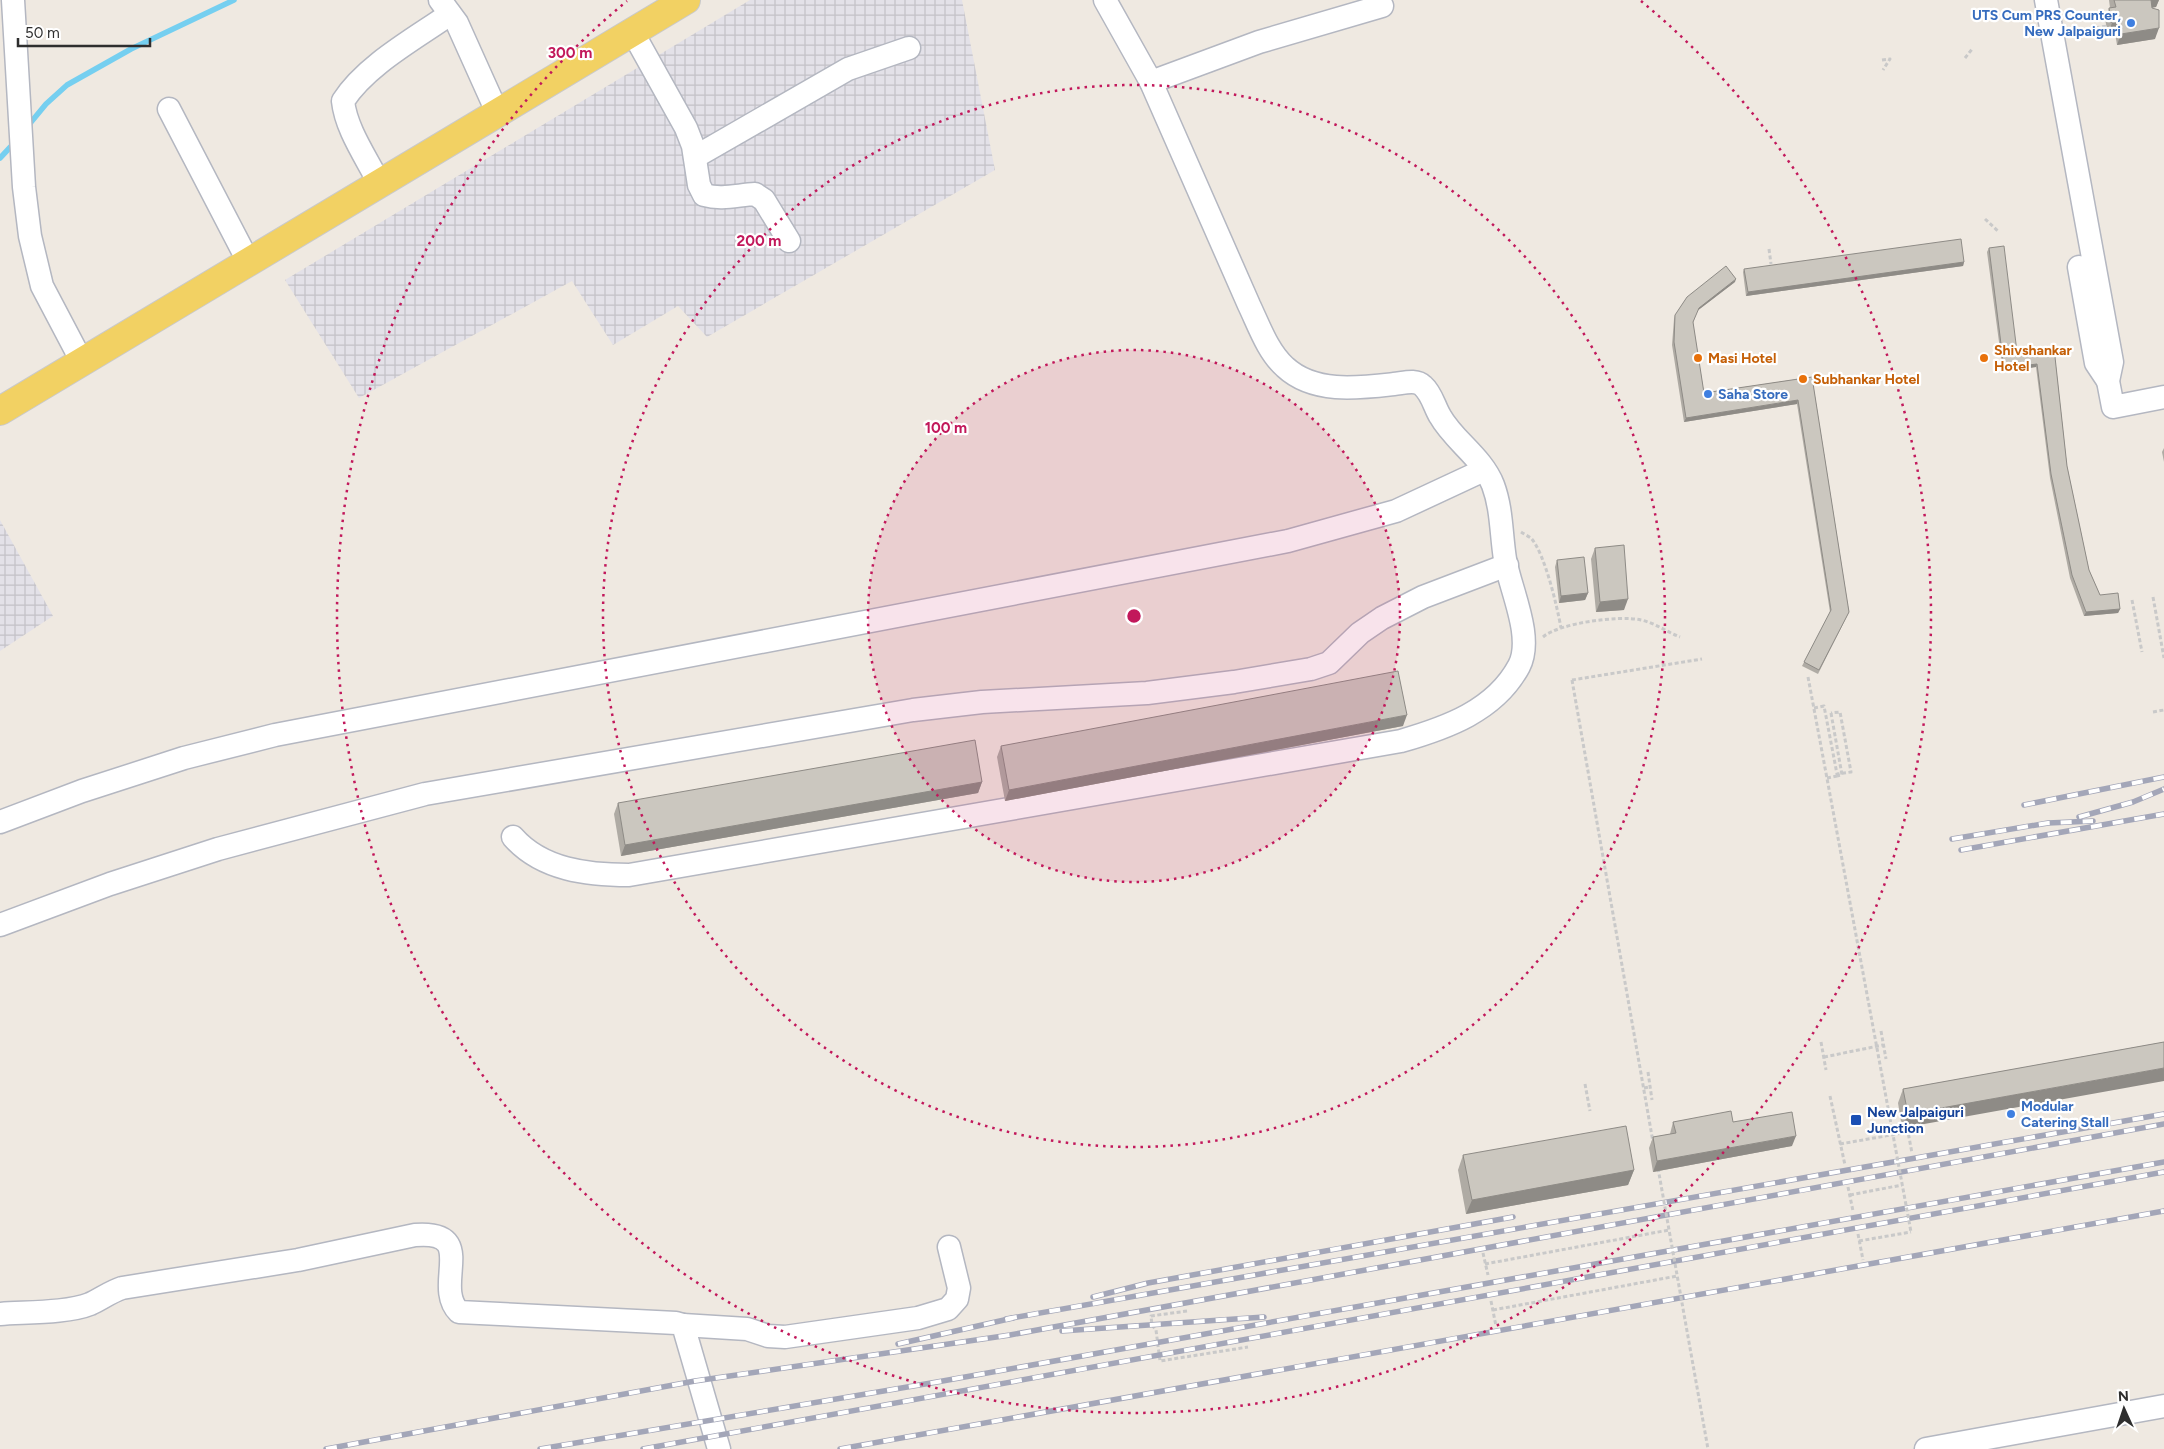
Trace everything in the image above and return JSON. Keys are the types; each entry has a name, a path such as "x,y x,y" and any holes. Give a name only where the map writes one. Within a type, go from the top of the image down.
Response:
{"main road":[{"path":"0,411 686,0"}],"street":[{"path":"13,0 13,102 30,236 42,286 82,362"},
{"path":"513,837 534,854 569,870 598,875 629,875 1401,741 1463,720 1492,698 1511,678 1520,664 1523,641 1506,565 1503,528 1493,484 1477,459 1440,418 1428,392 1418,383 1336,387 1305,379 1285,367 1262,333 1151,82 1106,0"},
{"path":"2031,0 2096,363 2108,381"},
{"path":"2046,0 2112,362 2108,381 2113,407 2164,397"},
{"path":"1151,82 1259,42 1382,6"},
{"path":"379,183 344,113 343,100 349,90 445,7 457,23 498,112"},
{"path":"632,31 686,128 695,157 696,176 704,194 716,198 755,194 764,200 790,241"},
{"path":"695,157 848,69 909,48"},
{"path":"169,109 248,261"},
{"path":"0,822 82,791 184,758 275,734 1288,541 1396,511 1484,470"},
{"path":"0,925 110,884 218,849 425,794 913,710 1001,700 1147,693 1234,682 1312,669 1329,663 1360,633 1382,618 1423,597 1506,565"},
{"path":"0,1314 72,1308 89,1304 122,1288 298,1260 415,1235 432,1234 444,1239 451,1248 451,1297 453,1306 459,1312 676,1323 747,1329 768,1336 786,1337 918,1318 948,1309 957,1299 959,1288 949,1247"},
{"path":"683,1325 719,1449"},
{"path":"1926,1449 2164,1406"}],"path":[{"path":"2052,35 2106,26"},
{"path":"1965,58 1973,48"},
{"path":"1882,60 1890,59 1883,70"},
{"path":"1986,219 1999,232"},
{"path":"1769,249 1771,264"},
{"path":"1503,528 1518,530 1531,539 1539,552 1556,605 1561,628"},
{"path":"2153,596 2164,658"},
{"path":"2132,600 2142,652"},
{"path":"1523,641 1540,639 1546,633 1561,628 1598,621 1639,619 1680,637"},
{"path":"1654,1145 1572,680 1702,659"},
{"path":"1808,676 1911,1232 1859,1242"},
{"path":"1814,708 1824,706 1837,774 1844,773 1851,772 1840,712 1830,713 1841,766 1842,775 1827,778"},
{"path":"2153,712 2164,710"},
{"path":"1880,1031 1886,1059"},
{"path":"1821,1042 1826,1070"},
{"path":"1824,1057 1883,1045"},
{"path":"1648,1072 1652,1100"},
{"path":"1585,1084 1590,1111"},
{"path":"1644,1088 1650,1087"},
{"path":"1830,1096 1845,1165"},
{"path":"1840,1144 1908,1132 1912,1153"},
{"path":"1657,1164 1708,1449"},
{"path":"1850,1195 1902,1185"},
{"path":"1848,1187 1853,1210"},
{"path":"1485,1264 1669,1230"},
{"path":"1858,1234 1863,1260"},
{"path":"1483,1253 1488,1275"},
{"path":"1493,1310 1677,1276"},
{"path":"1491,1301 1496,1326"},
{"path":"1187,1311 1151,1316 1152,1325 1156,1330 1160,1361 1248,1347"}],"shaded area":[{"path":"750,0 962,0 995,170 707,337 678,306 613,345 572,281 359,398 285,280"},
{"path":"0,520 53,616 0,651"}],"building":[{"name":"UTS Cum PRS Counter, New Jalpaiguri","path":"2114,0 2151,0 2152,8 2159,10 2159,28 2121,34 2119,22 2112,23 2109,8 2116,7"},
{"path":"1961,239 1964,262 1748,292 1744,269"},
{"path":"2004,246 2017,352 2054,348 2067,466 2089,570 2100,595 2118,593 2120,609 2086,612 2072,575 2051,474 2037,364 2004,368 1989,248"},
{"path":"1726,266 1736,279 1699,308 1693,322 1704,393 1812,377 1849,612 1819,670 1804,662 1831,610 1798,400 1686,418 1674,342 1675,315 1687,297"},
{"path":"1624,545 1628,599 1600,602 1595,548"},
{"path":"1584,557 1588,593 1561,596 1557,560"},
{"path":"1398,671 1407,715 1009,790 1001,746"},
{"path":"975,740 982,782 625,845 618,803"},
{"path":"2164,1042 2164,1068 1908,1114 1903,1089"},
{"path":"1731,1111 1733,1122 1792,1112 1796,1136 1657,1161 1653,1137 1676,1133 1673,1122"},
{"path":"1626,1126 1634,1170 1472,1200 1463,1155"}],"waterway":[{"path":"27,127 46,104 67,85 131,49 234,0"},
{"path":"0,158 15,142"}],"railway":[{"path":"2024,805 2164,777"},
{"path":"2079,817 2133,802 2164,789"},
{"path":"1961,850 2164,814"},
{"path":"1952,839 2048,823 2093,821"},
{"path":"1006,1319 2164,1114"},
{"path":"326,1449 695,1381 1010,1335 2164,1124"},
{"path":"540,1449 937,1382 2164,1162"},
{"path":"643,1449 2164,1172"},
{"path":"840,1449 2164,1211"},
{"path":"1093,1297 1148,1283 1513,1217"},
{"path":"1062,1331 1264,1317"},
{"path":"898,1344 1013,1318"}],"place":[{"name":"UTS Cum PRS Counter, New Jalpaiguri","path":"2131,23"},
{"name":"Masi Hotel","path":"1698,358"},
{"name":"Shivshankar Hotel","path":"1984,358"},
{"name":"Subhankar Hotel","path":"1803,379"},
{"name":"Saha Store","path":"1708,394"},
{"name":"Modular Catering Stall","path":"2011,1114"},
{"name":"New Jalpaiguri Junction","path":"1856,1120"}]}
